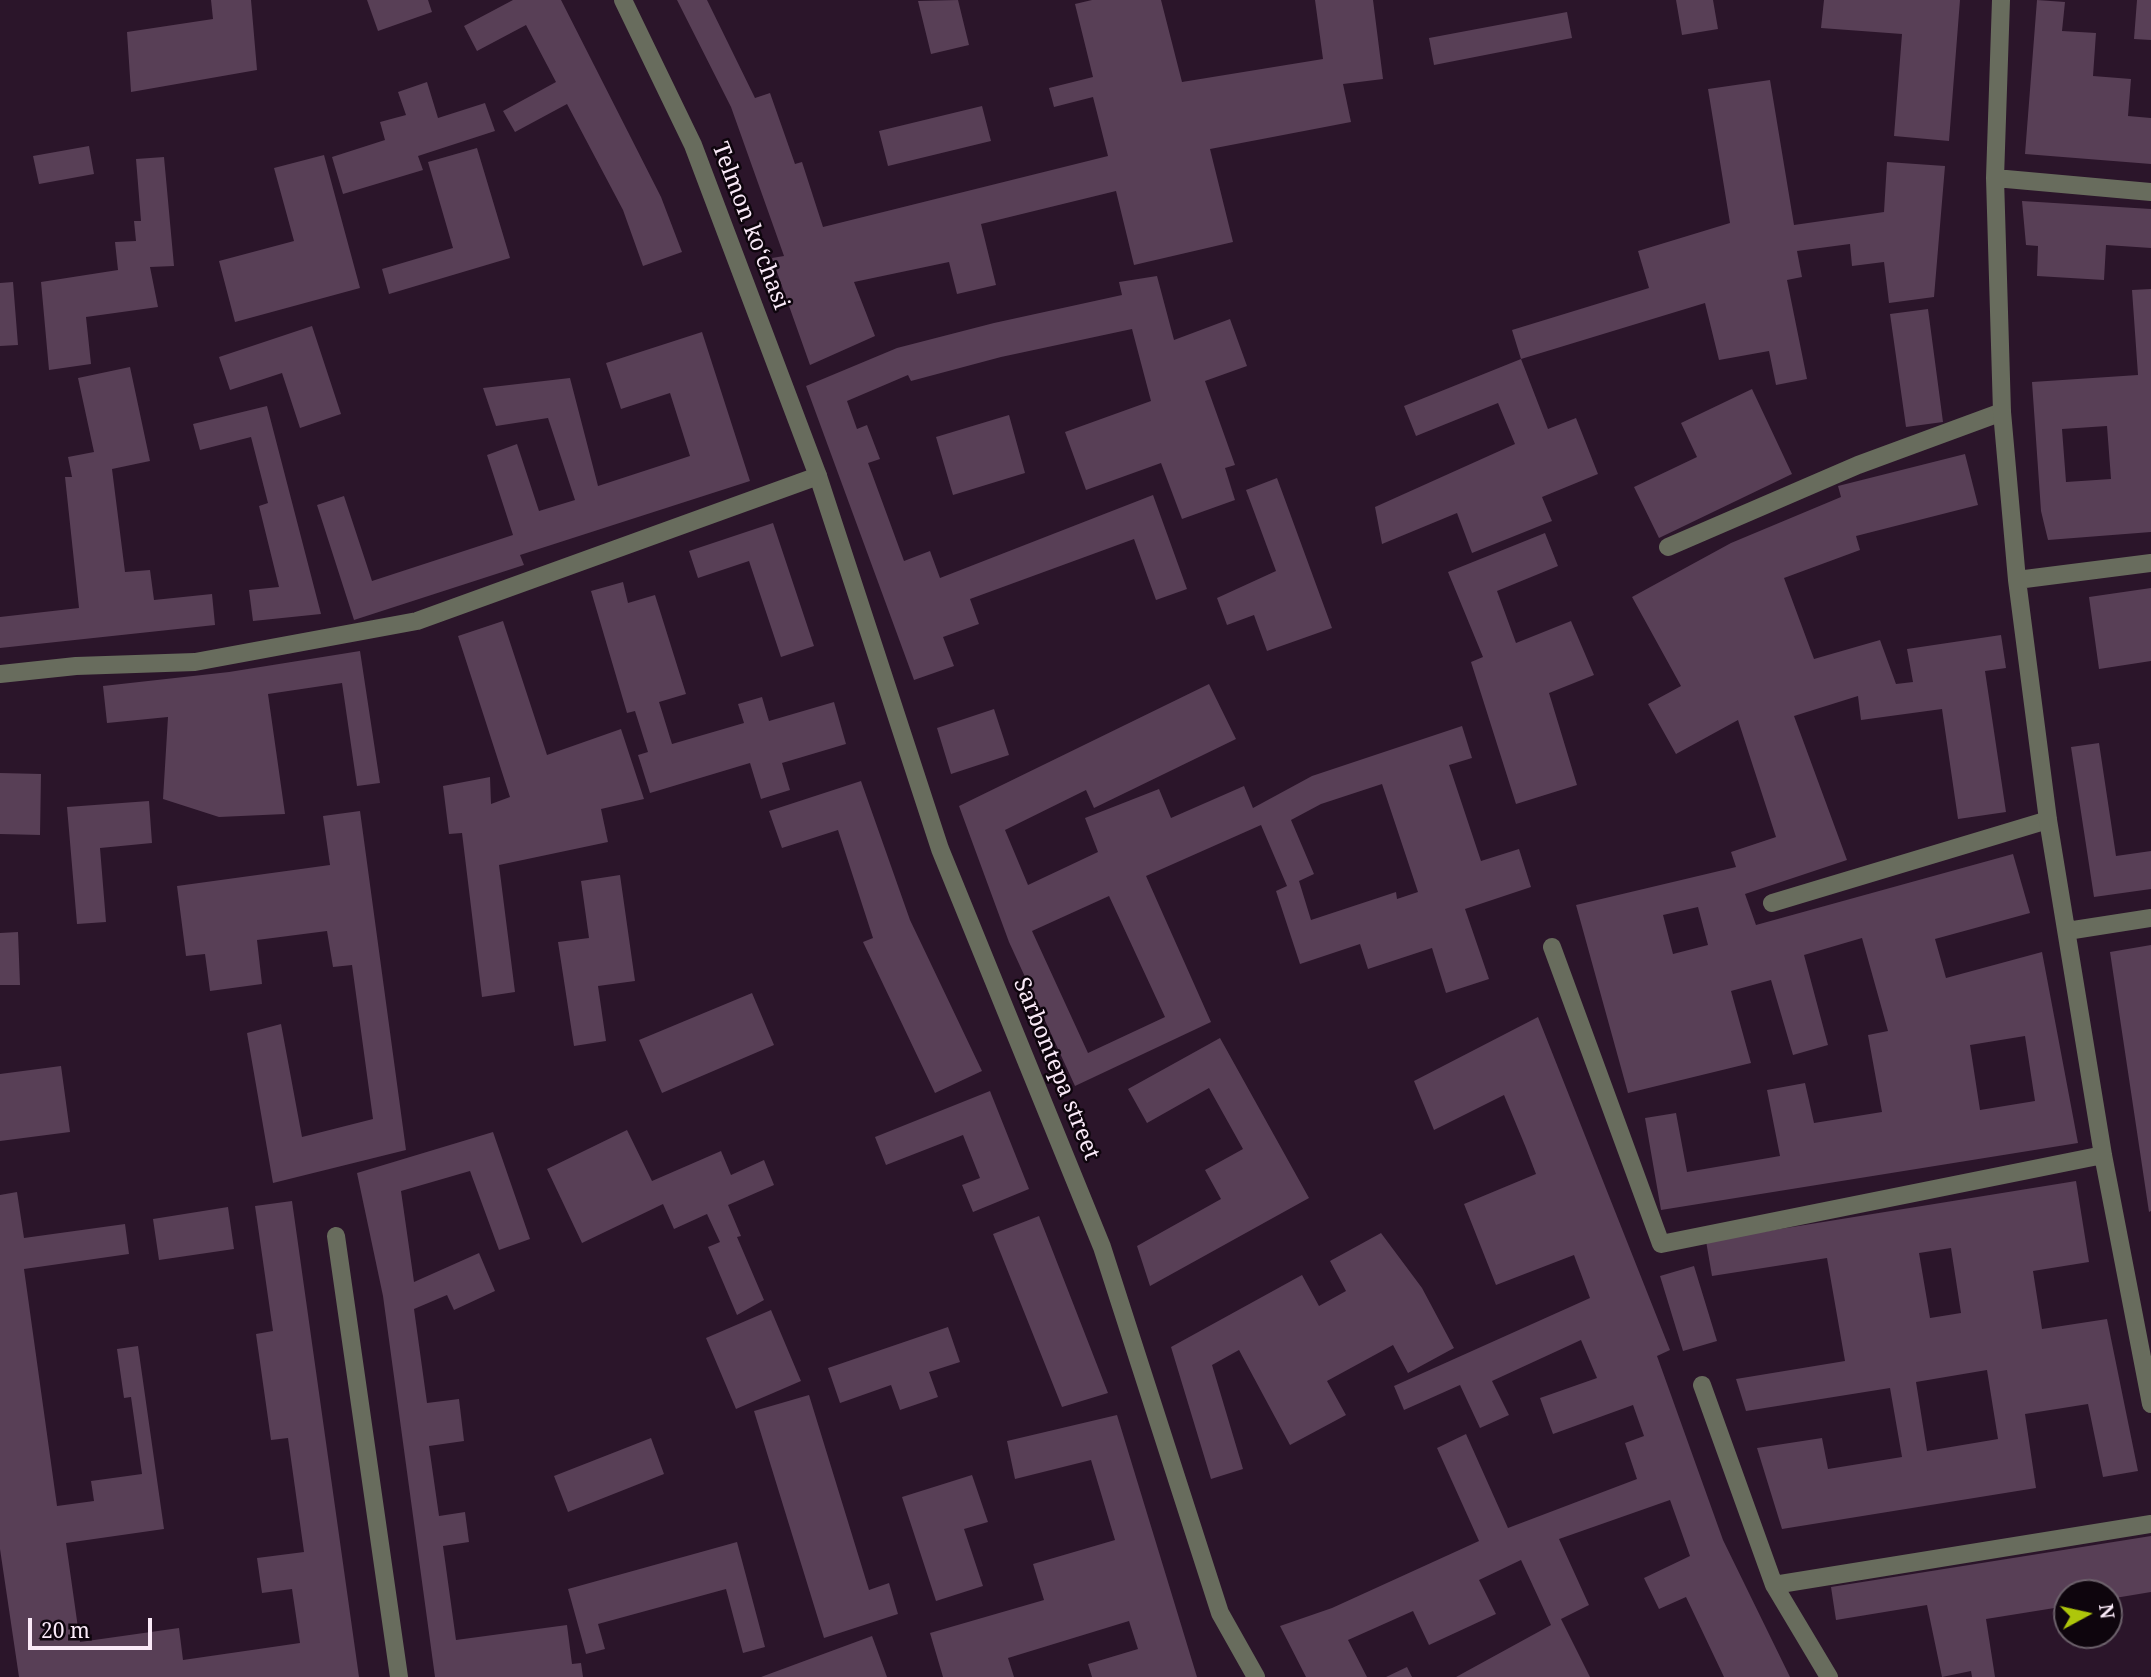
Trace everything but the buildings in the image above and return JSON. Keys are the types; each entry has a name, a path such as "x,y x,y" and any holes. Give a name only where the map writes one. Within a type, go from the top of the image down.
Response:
{"street":[{"name":"Telmon koʻchasi","path":"623,0 693,145 818,476"},
{"path":"2001,0 1995,178 2002,412 2017,580 2048,821 2103,1154 2151,1404"},
{"path":"1995,178 2151,192"},
{"path":"1668,547 1858,466 2002,412"},
{"path":"0,674 76,666 195,662 417,621 818,476"},
{"name":"Sarbontepa street","path":"818,476 940,849 1102,1247 1220,1614 1256,1677"},
{"path":"2017,580 2151,564"},
{"path":"1772,903 2048,821"},
{"path":"2067,931 2151,918"},
{"path":"1552,947 1661,1244 2103,1154"},
{"path":"336,1236 399,1677"},
{"path":"1702,1385 1774,1585 1829,1677"},
{"path":"1774,1585 2151,1524"}]}
